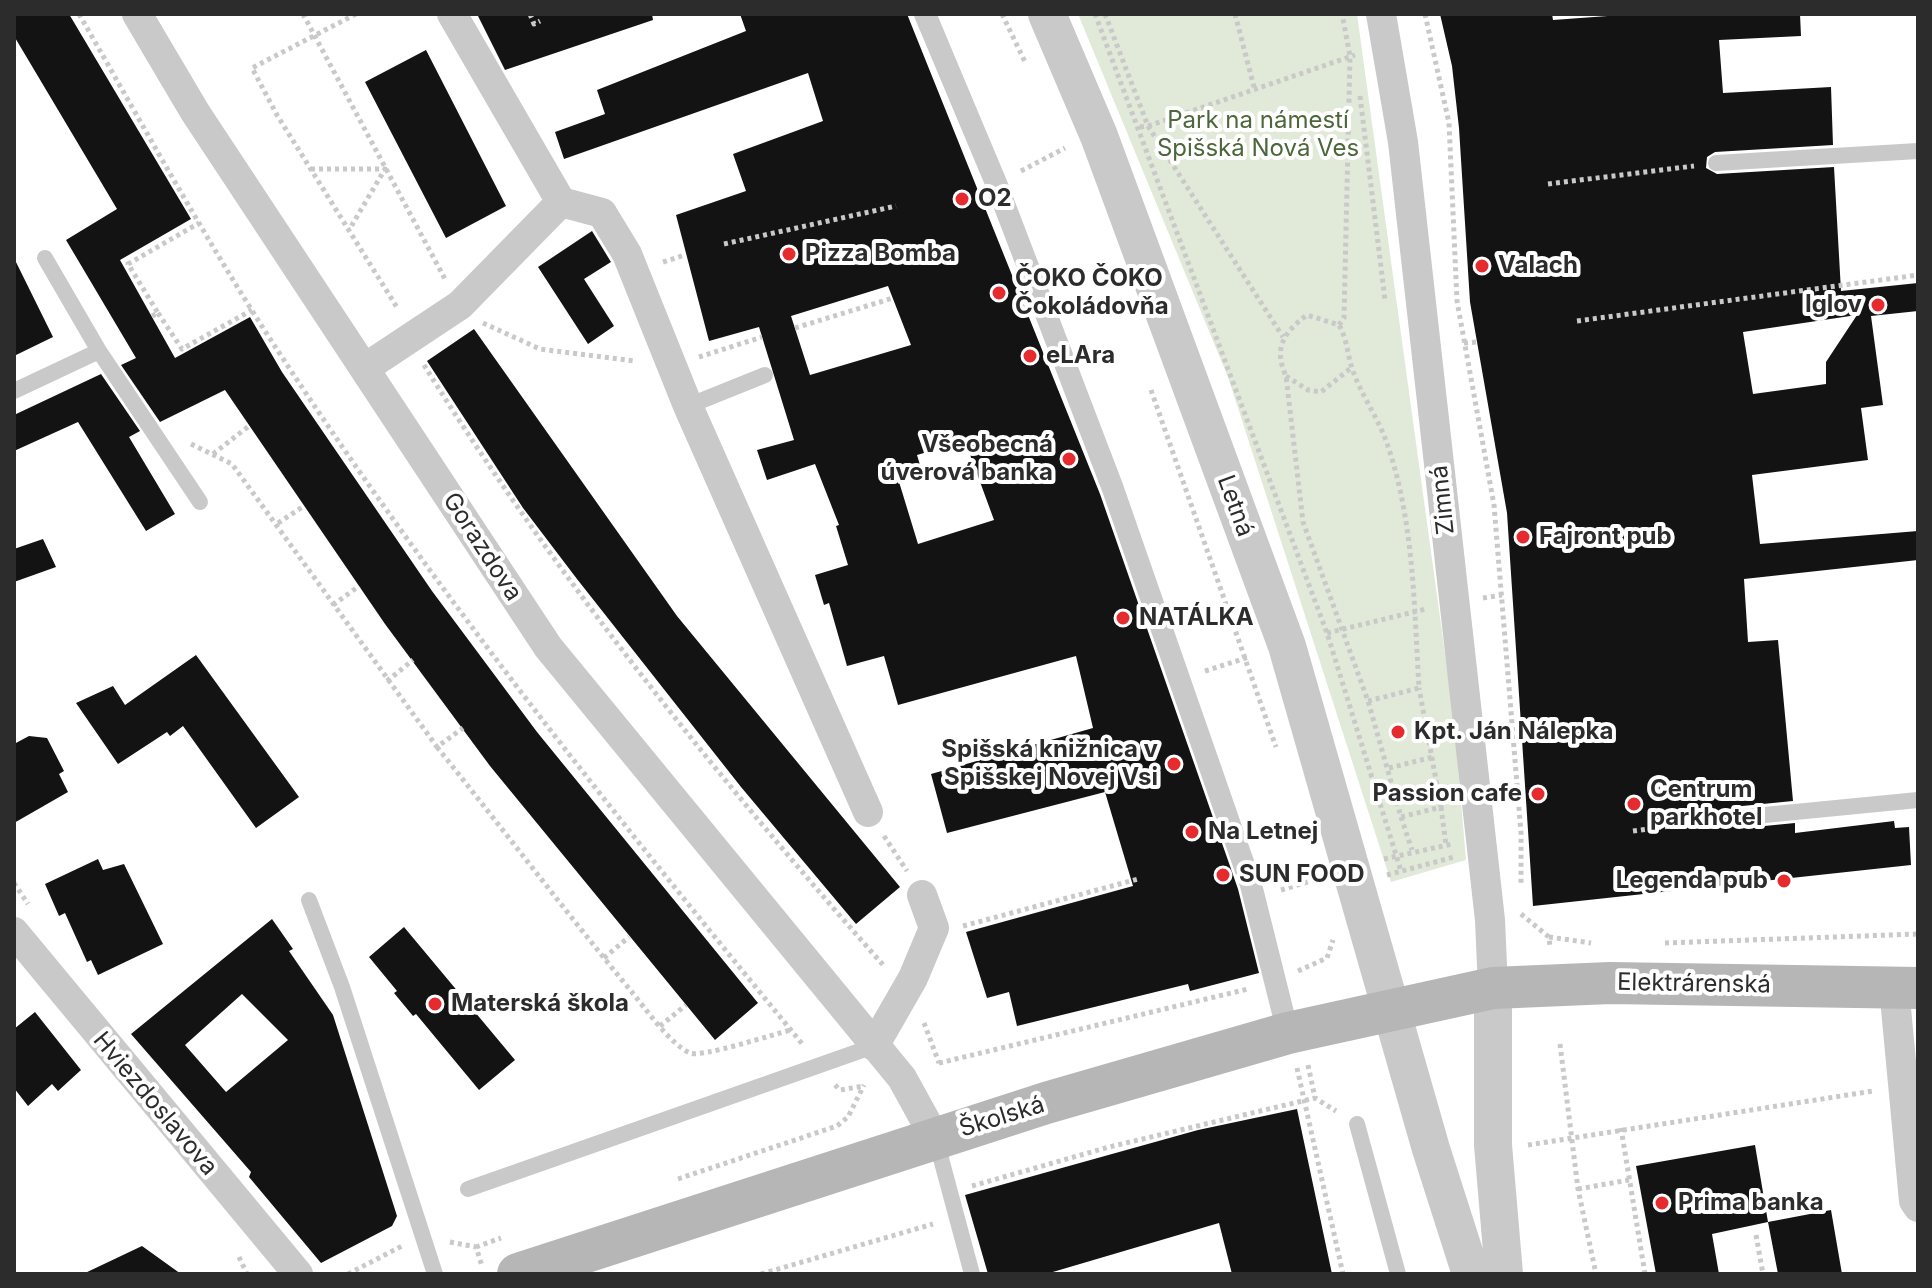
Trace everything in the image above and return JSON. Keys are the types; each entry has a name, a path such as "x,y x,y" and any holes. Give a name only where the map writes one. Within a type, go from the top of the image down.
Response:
{"main road":[{"name":"Elektrárenská","path":"1493,988 1610,983 1906,988"},
{"name":"Školská","path":"512,1255 935,1138 1294,1032 1493,988"}],"street":[{"name":"Gorazdova","path":"137,14 195,112 548,647 902,1078 935,1138"},
{"path":"452,14 561,202 602,213 627,254 688,406 868,812"},
{"path":"925,14 996,183 1113,489 1251,885 1294,1032"},
{"name":"Letná","path":"1047,14 1099,136 1287,646 1471,1274"},
{"name":"Zimná","path":"1381,14 1403,142 1482,850 1493,988"},
{"path":"365,368 460,305 561,202"},
{"path":"874,1046 906,990 934,928 922,895"},
{"name":"Hviezdoslavova","path":"14,932 298,1274"},
{"path":"1493,988 1493,1145 1504,1274"},
{"name":"Elektrárenská","path":"1906,988 1903,1086 1914,1201 1918,1207"}],"lane":[{"path":"1716,163 1918,151"},
{"path":"45,258 99,351 200,502"},
{"path":"14,390 99,351"},
{"path":"688,406 765,375"},
{"path":"1744,817 1918,800"},
{"path":"309,900 342,987 435,1274"},
{"path":"468,1189 874,1046"},
{"path":"1357,1124 1398,1274"},
{"path":"935,1138 972,1274"}],"path":[{"path":"79,14 199,223 328,424 524,697 613,812 810,1054"},
{"path":"303,14 460,305 473,319 540,349 672,366 762,337"},
{"path":"356,14 252,68 404,320 411,340 450,406 538,535 642,674 906,990 918,1006 939,1063"},
{"path":"530,14 534,24 540,21"},
{"path":"1002,14 1028,68"},
{"path":"1095,14 1327,633 1401,871"},
{"path":"1105,14 1148,126 1254,87 1387,46"},
{"path":"1235,14 1254,87"},
{"path":"1339,325 1344,318 1350,56 1342,14"},
{"path":"1425,14 1449,123 1455,196 1457,301 1494,505 1521,845 1521,887"},
{"path":"1059,135 1071,163"},
{"path":"1548,184 1716,163"},
{"path":"311,169 385,169"},
{"path":"349,230 385,169"},
{"path":"1455,196 1464,196"},
{"path":"724,244 896,206"},
{"path":"199,223 128,264 155,315 182,349 252,310"},
{"path":"1577,321 1918,275"},
{"path":"795,328 893,298"},
{"path":"1412,850 1368,701 1303,522 1286,376 1278,360 1283,337 1307,315 1339,325 1348,341 1351,368 1385,438 1402,502 1415,611 1419,688 1446,845"},
{"path":"1464,343 1477,342"},
{"path":"1286,376 1308,390 1321,392 1351,368"},
{"path":"1150,388 1280,761"},
{"path":"149,426 232,464 278,523 333,605 437,747 660,1026 691,1053 708,1054 748,1039 791,1030"},
{"path":"213,454 249,426"},
{"path":"278,523 304,506"},
{"path":"333,605 359,586"},
{"path":"1179,679 1341,629 1502,595"},
{"path":"387,681 413,660"},
{"path":"1368,701 1419,688"},
{"path":"437,747 463,728"},
{"path":"1389,768 1433,757"},
{"path":"1401,817 1441,807"},
{"path":"868,812 922,895"},
{"path":"1633,831 1744,817"},
{"path":"1521,845 1530,845"},
{"path":"1314,863 1323,892 1482,850"},
{"path":"963,925 1138,879"},
{"path":"1521,900 1521,914 1549,937 1596,944"},
{"path":"1657,943 1918,934"},
{"path":"830,1078 840,1090 902,1078 939,1063 1279,980 1327,958 1334,935"},
{"path":"604,958 629,937"},
{"path":"1549,937 1550,947"},
{"path":"660,1026 686,1005"},
{"path":"1294,1032 1315,1098"},
{"path":"1294,1032 1305,1099 1343,1274"},
{"path":"1560,1044 1578,1189 1596,1274"},
{"path":"671,1181 837,1126 848,1117 864,1086"},
{"path":"1519,1147 1621,1128 1903,1086"},
{"path":"761,1274 952,1219 961,1189 1305,1099 1315,1098 1357,1124"},
{"path":"1621,1128 1645,1274"},
{"path":"1578,1189 1629,1180"},
{"path":"1756,1235 1763,1274"},
{"path":"476,1247 512,1255"}],"green space":[{"name":"Park na námestí Spišská Nová Ves","path":"1078,14 1357,14 1454,719 1466,860 1391,882 1228,377"}],"building":[{"path":"14,14 69,14 191,219 120,260 175,358 250,317 282,372 432,591 537,732 758,1003 715,1040 490,766 385,624 225,390 160,422 121,365 136,358 66,240 117,209 14,36"},
{"path":"477,14 652,14 653,20 505,70"},
{"path":"740,14 907,14 1100,494 1238,889 1259,973 1190,991 1188,984 1017,1026 1009,992 987,998 966,932 1133,886 1105,792 947,833 931,774 1093,728 1076,656 898,705 884,656 847,666 829,603 824,605 815,575 848,565 836,526 839,525 815,464 767,480 757,450 794,440 759,327 709,341 676,215 746,191 733,154 823,121 808,73 564,159 555,132 605,114 597,90 746,31","holes":["888,286 911,345 810,375 791,316","965,441 994,520 918,544 896,472 920,465 917,455"]},
{"path":"1440,14 1552,14 1553,20 1635,14 1800,14 1801,36 1719,40 1723,93 1831,87 1833,145 1715,152 1707,157 1706,168 1717,174 1834,167 1841,291 1918,283 1918,311 1871,316 1883,405 1861,408 1868,460 1752,475 1760,544 1918,531 1918,560 1744,579 1748,642 1778,640 1793,801 1742,806 1734,812 1733,819 1744,828 1795,823 1795,833 1894,821 1895,828 1909,827 1911,865 1533,906 1507,513 1470,302 1452,66","holes":["1857,315 1826,362 1826,384 1753,394 1743,332"]},
{"path":"426,50 506,206 446,238 365,82"},
{"path":"592,231 611,262 584,279 614,326 588,344 538,267"},
{"path":"14,258 53,337 14,356"},
{"path":"474,329 677,616 900,887 856,924 741,787 577,579 523,508 427,361"},
{"path":"101,374 140,431 129,437 175,514 146,531 78,422 14,451 14,415"},
{"path":"43,539 56,567 14,582 14,549"},
{"path":"196,655 299,797 256,828 183,726 170,736 167,732 118,764 76,703 113,686 125,705"},
{"path":"29,736 47,738 64,771 59,774 68,792 14,823 14,744"},
{"path":"98,859 103,870 124,864 163,944 98,975 91,960 87,962 65,913 59,916 45,884"},
{"path":"272,919 293,949 289,951 333,1015 397,1216 392,1226 321,1263 249,1177 251,1172 131,1034","holes":["242,994 288,1040 226,1092 185,1045"]},
{"name":"Materská škola","path":"404,927 515,1060 479,1090 416,1014 413,1016 369,957"},
{"path":"35,1012 81,1070 58,1091 52,1084 28,1106 14,1088 14,1029"},
{"path":"1297,1109 1332,1274 1232,1274 1219,1223 1046,1274 988,1274 965,1195 1198,1130"},
{"path":"1755,1145 1768,1222 1712,1234 1719,1274 1656,1274 1636,1166"},
{"path":"1831,1210 1842,1274 1778,1274 1768,1222"},
{"path":"142,1246 181,1274 83,1274"}],"place":[{"name":"O2","path":"962,199"},
{"name":"Pizza Bomba","path":"789,254"},
{"name":"Valach","path":"1482,266"},
{"name":"ČOKO ČOKO Čokoládovňa","path":"999,293"},
{"name":"Iglov","path":"1878,305"},
{"name":"eLAra","path":"1030,356"},
{"name":"Všeobecná úverová banka","path":"1069,459"},
{"name":"Fajront pub","path":"1523,537"},
{"name":"NATÁLKA","path":"1123,618"},
{"name":"Kpt. Ján Nálepka","path":"1398,732"},
{"name":"Spišská knižnica v Spišskej Novej Vsi","path":"1174,764"},
{"name":"Passion cafe","path":"1538,794"},
{"name":"Centrum parkhotel","path":"1634,804"},
{"name":"Na Letnej","path":"1192,832"},
{"name":"SUN FOOD","path":"1223,875"},
{"name":"Legenda pub","path":"1784,881"},
{"name":"Materská škola","path":"435,1004"},
{"name":"Prima banka","path":"1662,1203"}]}
